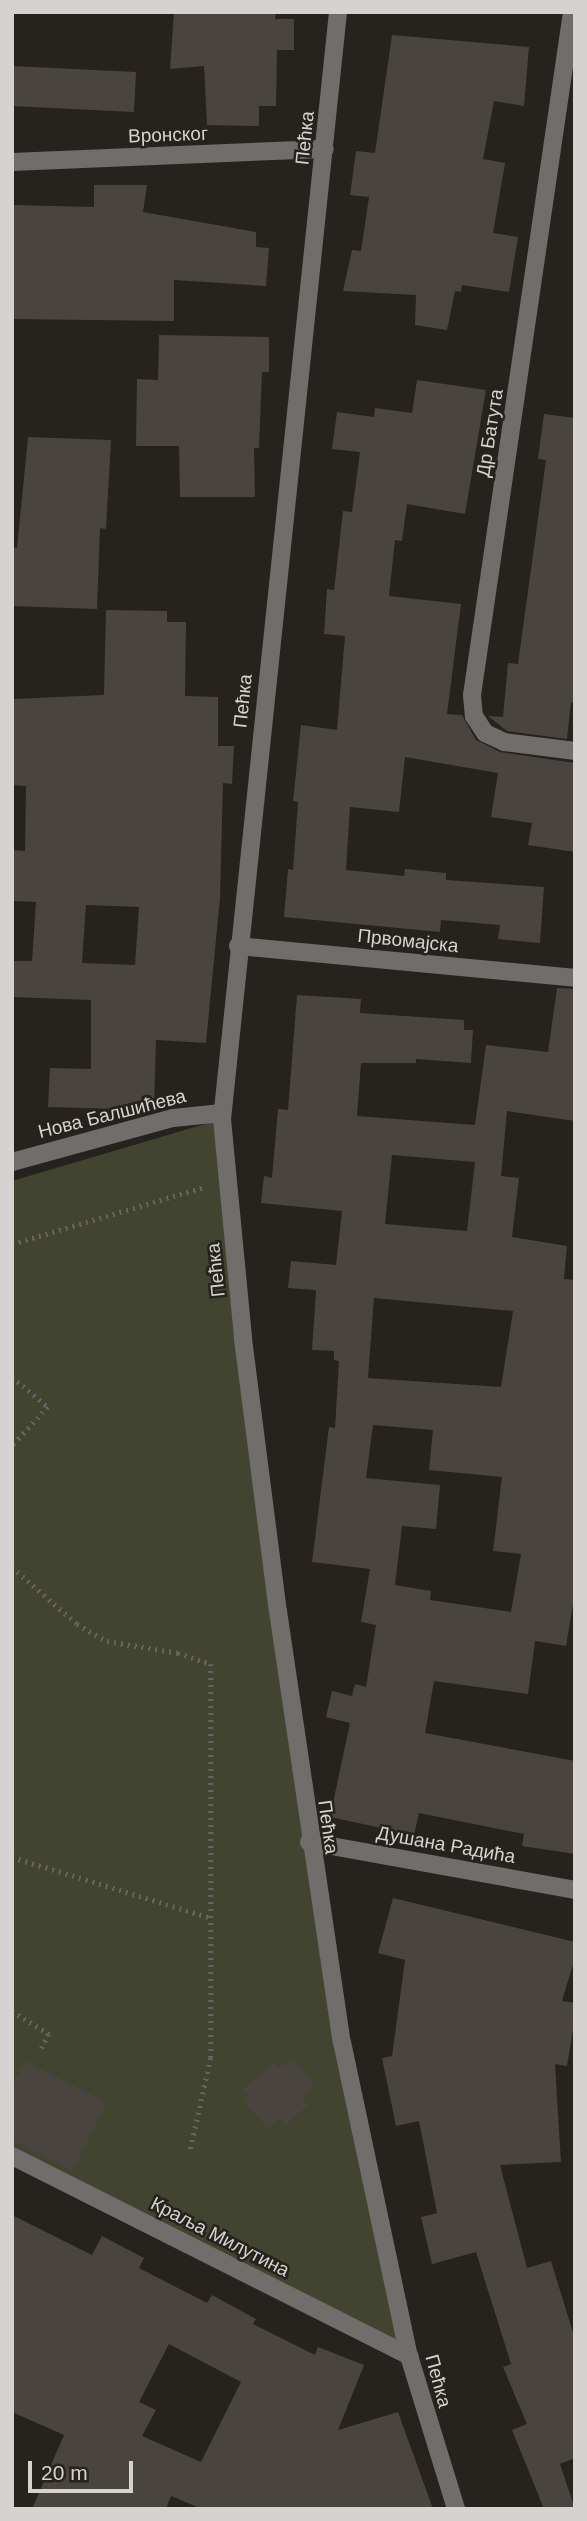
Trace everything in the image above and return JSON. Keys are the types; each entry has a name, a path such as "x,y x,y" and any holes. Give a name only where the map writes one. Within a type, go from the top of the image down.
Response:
{"street":[{"name":"Пећка","path":"338,12 237,946 222,1113 243,1339 309,1842 342,2042 409,2356 456,2509"},
{"name":"Др Батута","path":"572,12 572,46 472,695 474,716 485,733 504,742 575,751"},
{"name":"Вронског","path":"12,162 325,149"},
{"name":"Првомајска","path":"237,946 575,978"},
{"name":"Нова Балшићева","path":"12,1161 173,1118 222,1113"},
{"name":"Душана Радића","path":"309,1842 575,1890"},
{"name":"Краља Милутина","path":"12,2156 409,2356"}],"path":[{"path":"12,1244 228,1180"},
{"path":"12,1377 48,1406 12,1446"},
{"path":"12,1567 77,1624 107,1641 178,1653 211,1664 211,2058 190,2152"},
{"path":"12,1857 211,1918"},
{"path":"12,2011 49,2034 39,2053"}],"green space":[{"path":"222,1119 309,1842 409,2356 12,2156 12,1181"}],"building":[{"path":"174,12 276,12 275,19 294,19 294,50 277,50 276,106 259,106 259,126 207,125 204,66 170,69"},
{"path":"392,35 529,47 524,106 494,101 483,159 505,163 493,233 518,237 509,292 462,285 461,292 455,291 447,330 415,325 416,295 343,291 352,250 361,251 369,197 350,195 356,151 375,153"},
{"path":"12,66 136,72 134,112 12,106"},
{"path":"94,185 147,185 143,212 256,232 256,247 269,248 266,286 174,280 174,321 12,319 12,205 94,207"},
{"path":"159,335 269,337 269,372 262,372 259,448 254,448 255,497 180,497 179,446 136,446 137,379 158,380"},
{"path":"417,380 486,390 465,514 407,504 402,541 395,540 389,596 461,604 447,714 462,715 476,740 500,752 575,763 575,852 528,845 532,823 491,817 498,773 405,757 399,812 350,807 346,870 404,876 405,869 446,873 446,880 544,887 540,943 498,939 500,925 441,920 440,932 284,917 288,869 293,870 298,802 293,801 301,725 337,730 345,636 324,634 327,589 334,590 343,511 352,512 360,452 332,449 337,412 374,417 375,408 412,413"},
{"path":"544,414 575,418 575,702 571,702 567,739 507,731 488,716 503,717 508,663 518,664 546,460 538,459"},
{"path":"28,437 111,440 106,529 100,528 97,609 12,606 12,547 17,548"},
{"path":"106,610 167,611 167,622 186,622 185,696 218,697 218,746 234,746 232,784 223,783 220,898 206,1043 156,1040 154,1110 48,1107 50,1068 91,1069 91,1000 12,997 12,961 32,961 36,902 12,901 12,850 25,851 26,786 12,785 12,699 104,695","holes":["86,905 139,907 135,965 82,963"]},
{"path":"557,988 575,989 575,1121 507,1111 501,1176 519,1178 512,1237 567,1246 564,1279 575,1280 575,1592 566,1646 535,1641 528,1694 434,1681 425,1733 575,1761 575,1854 522,1846 524,1834 419,1813 414,1835 330,1817 350,1723 326,1717 332,1691 352,1696 355,1684 366,1687 376,1625 361,1622 370,1569 312,1562 329,1427 335,1428 339,1361 334,1360 334,1351 312,1350 316,1290 288,1288 291,1261 336,1265 342,1211 261,1203 264,1176 272,1178 278,1109 288,1110 297,995 361,999 360,1013 464,1020 464,1030 473,1030 471,1063 416,1059 416,1063 361,1063 357,1116 475,1125 486,1045 548,1052","holes":["392,1155 475,1162 467,1231 385,1224","374,1298 513,1311 501,1387 368,1378","373,1425 433,1430 429,1470 502,1477 493,1551 521,1554 511,1612 430,1600 431,1591 395,1585 402,1526 436,1529 440,1485 366,1478"]},
{"path":"393,1898 575,1942 575,1958 562,2001 575,2003 575,2018 567,2066 555,2064 561,2162 500,2165 527,2268 551,2261 575,2339 575,2458 560,2464 575,2509 544,2509 512,2430 527,2424 503,2367 511,2364 476,2252 432,2264 421,2217 437,2213 419,2121 396,2126 382,2058 392,2056 405,1960 378,1953"},
{"path":"293,2060 313,2082 303,2099 308,2105 286,2125 279,2118 267,2128 244,2101 249,2096 243,2090 274,2062 279,2067"},
{"path":"25,2061 107,2102 72,2171 12,2141 12,2086"},
{"path":"12,2215 92,2255 102,2236 144,2258 139,2268 207,2303 212,2295 256,2319 253,2324 315,2355 318,2347 364,2365 338,2430 398,2412 433,2509 202,2509 171,2496 166,2509 32,2509 64,2435 12,2412","holes":["169,2344 241,2382 201,2462 142,2436 156,2410 139,2402"]}]}
